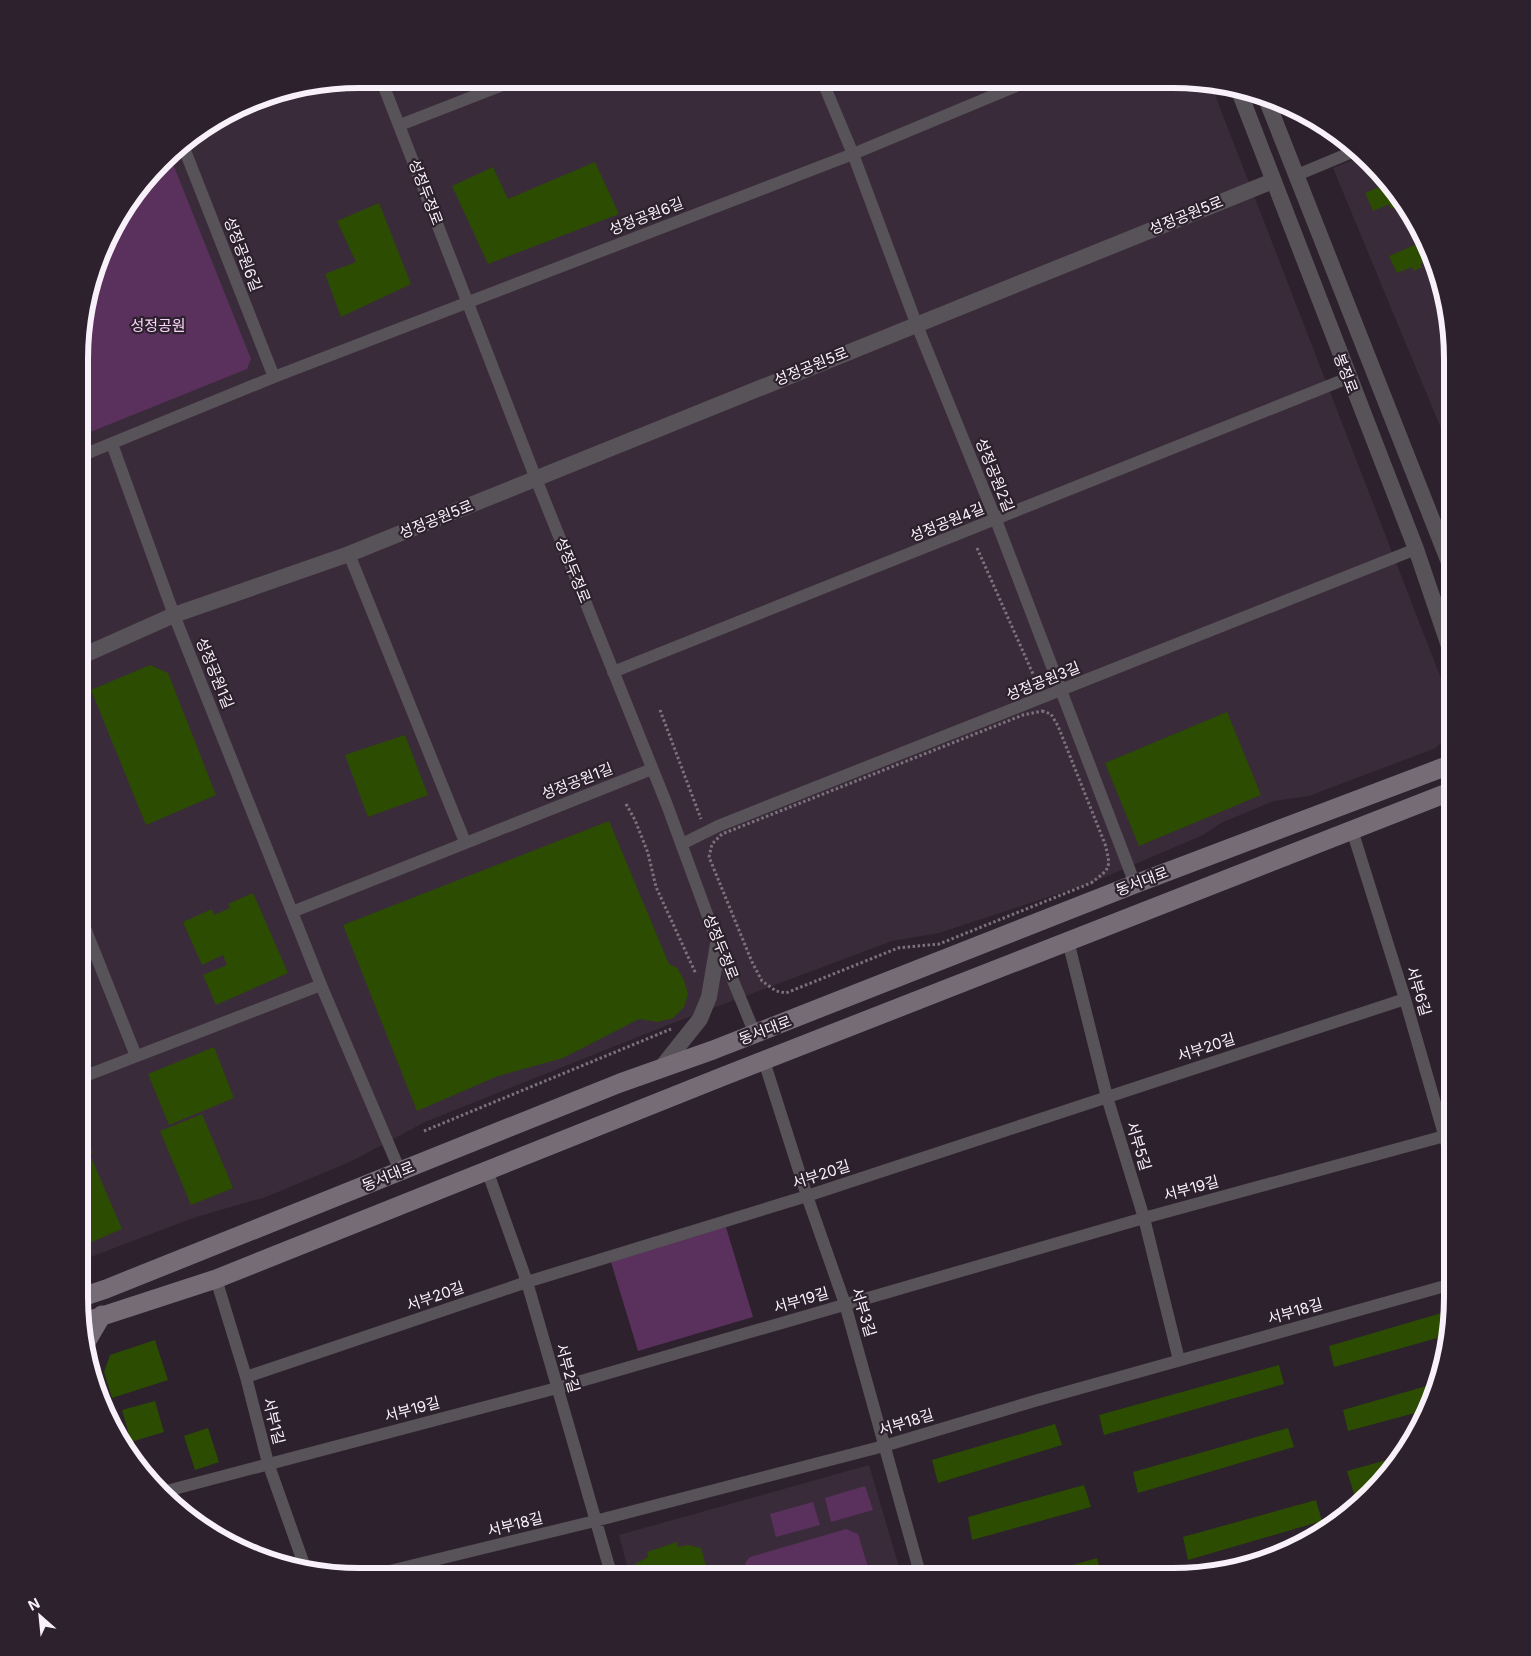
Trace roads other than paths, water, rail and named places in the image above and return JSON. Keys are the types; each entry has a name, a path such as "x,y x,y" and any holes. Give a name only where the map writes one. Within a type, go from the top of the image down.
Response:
{"main road":[{"name":"동서대로","path":"88,1295 661,1068 755,1034 1135,884 1444,767"},
{"name":"동서대로","path":"89,1320 216,1278 1444,794"},
{"name":"성정두정로","path":"755,1034 764,1061"},
{"path":"88,1290 106,1289"},
{"path":"90,1335 102,1315"}],"street":[{"name":"성정두정로","path":"385,88 470,302 536,479 682,844 718,944 755,1034"},
{"path":"400,125 495,88"},
{"name":"성정공원2길","path":"825,88 853,154 916,323 996,520 1135,884"},
{"name":"성정공원6길","path":"88,453 274,377 853,154 1011,88"},
{"name":"봉정로","path":"1241,97 1348,378 1416,550 1444,632"},
{"name":"봉정로","path":"1269,105 1444,550"},
{"name":"성정공원6길","path":"185,151 274,377"},
{"path":"1297,175 1349,153"},
{"name":"성정공원5로","path":"88,653 174,615 349,554 1273,180"},
{"name":"성정공원4길","path":"613,672 1348,378"},
{"name":"성정공원1길","path":"112,444 174,615 321,985 400,1171"},
{"name":"성정공원3길","path":"682,844 718,826 1416,550"},
{"path":"349,554 466,842"},
{"name":"성정공원1길","path":"292,912 652,769"},
{"name":"서부6길","path":"1352,830 1444,1122"},
{"path":"88,936 136,1056"},
{"name":"서부5길","path":"1068,941 1106,1097 1144,1218 1180,1360"},
{"path":"661,1068 700,1019 709,997 718,944"},
{"path":"88,1075 321,985"},
{"name":"서부20길","path":"246,1377 527,1282 807,1196 1405,999"},
{"name":"서부3길","path":"764,1061 807,1196 845,1304 918,1568"},
{"name":"서부19길","path":"169,1490 557,1388 1144,1218 1444,1136"},
{"name":"서부2길","path":"487,1170 527,1282 609,1568"},
{"name":"서부1길","path":"216,1278 246,1377 268,1463 303,1562"},
{"name":"서부18길","path":"403,1568 595,1522 884,1446 1444,1286"}],"park label":[{"name":"성정공원","path":"158,325"}]}
